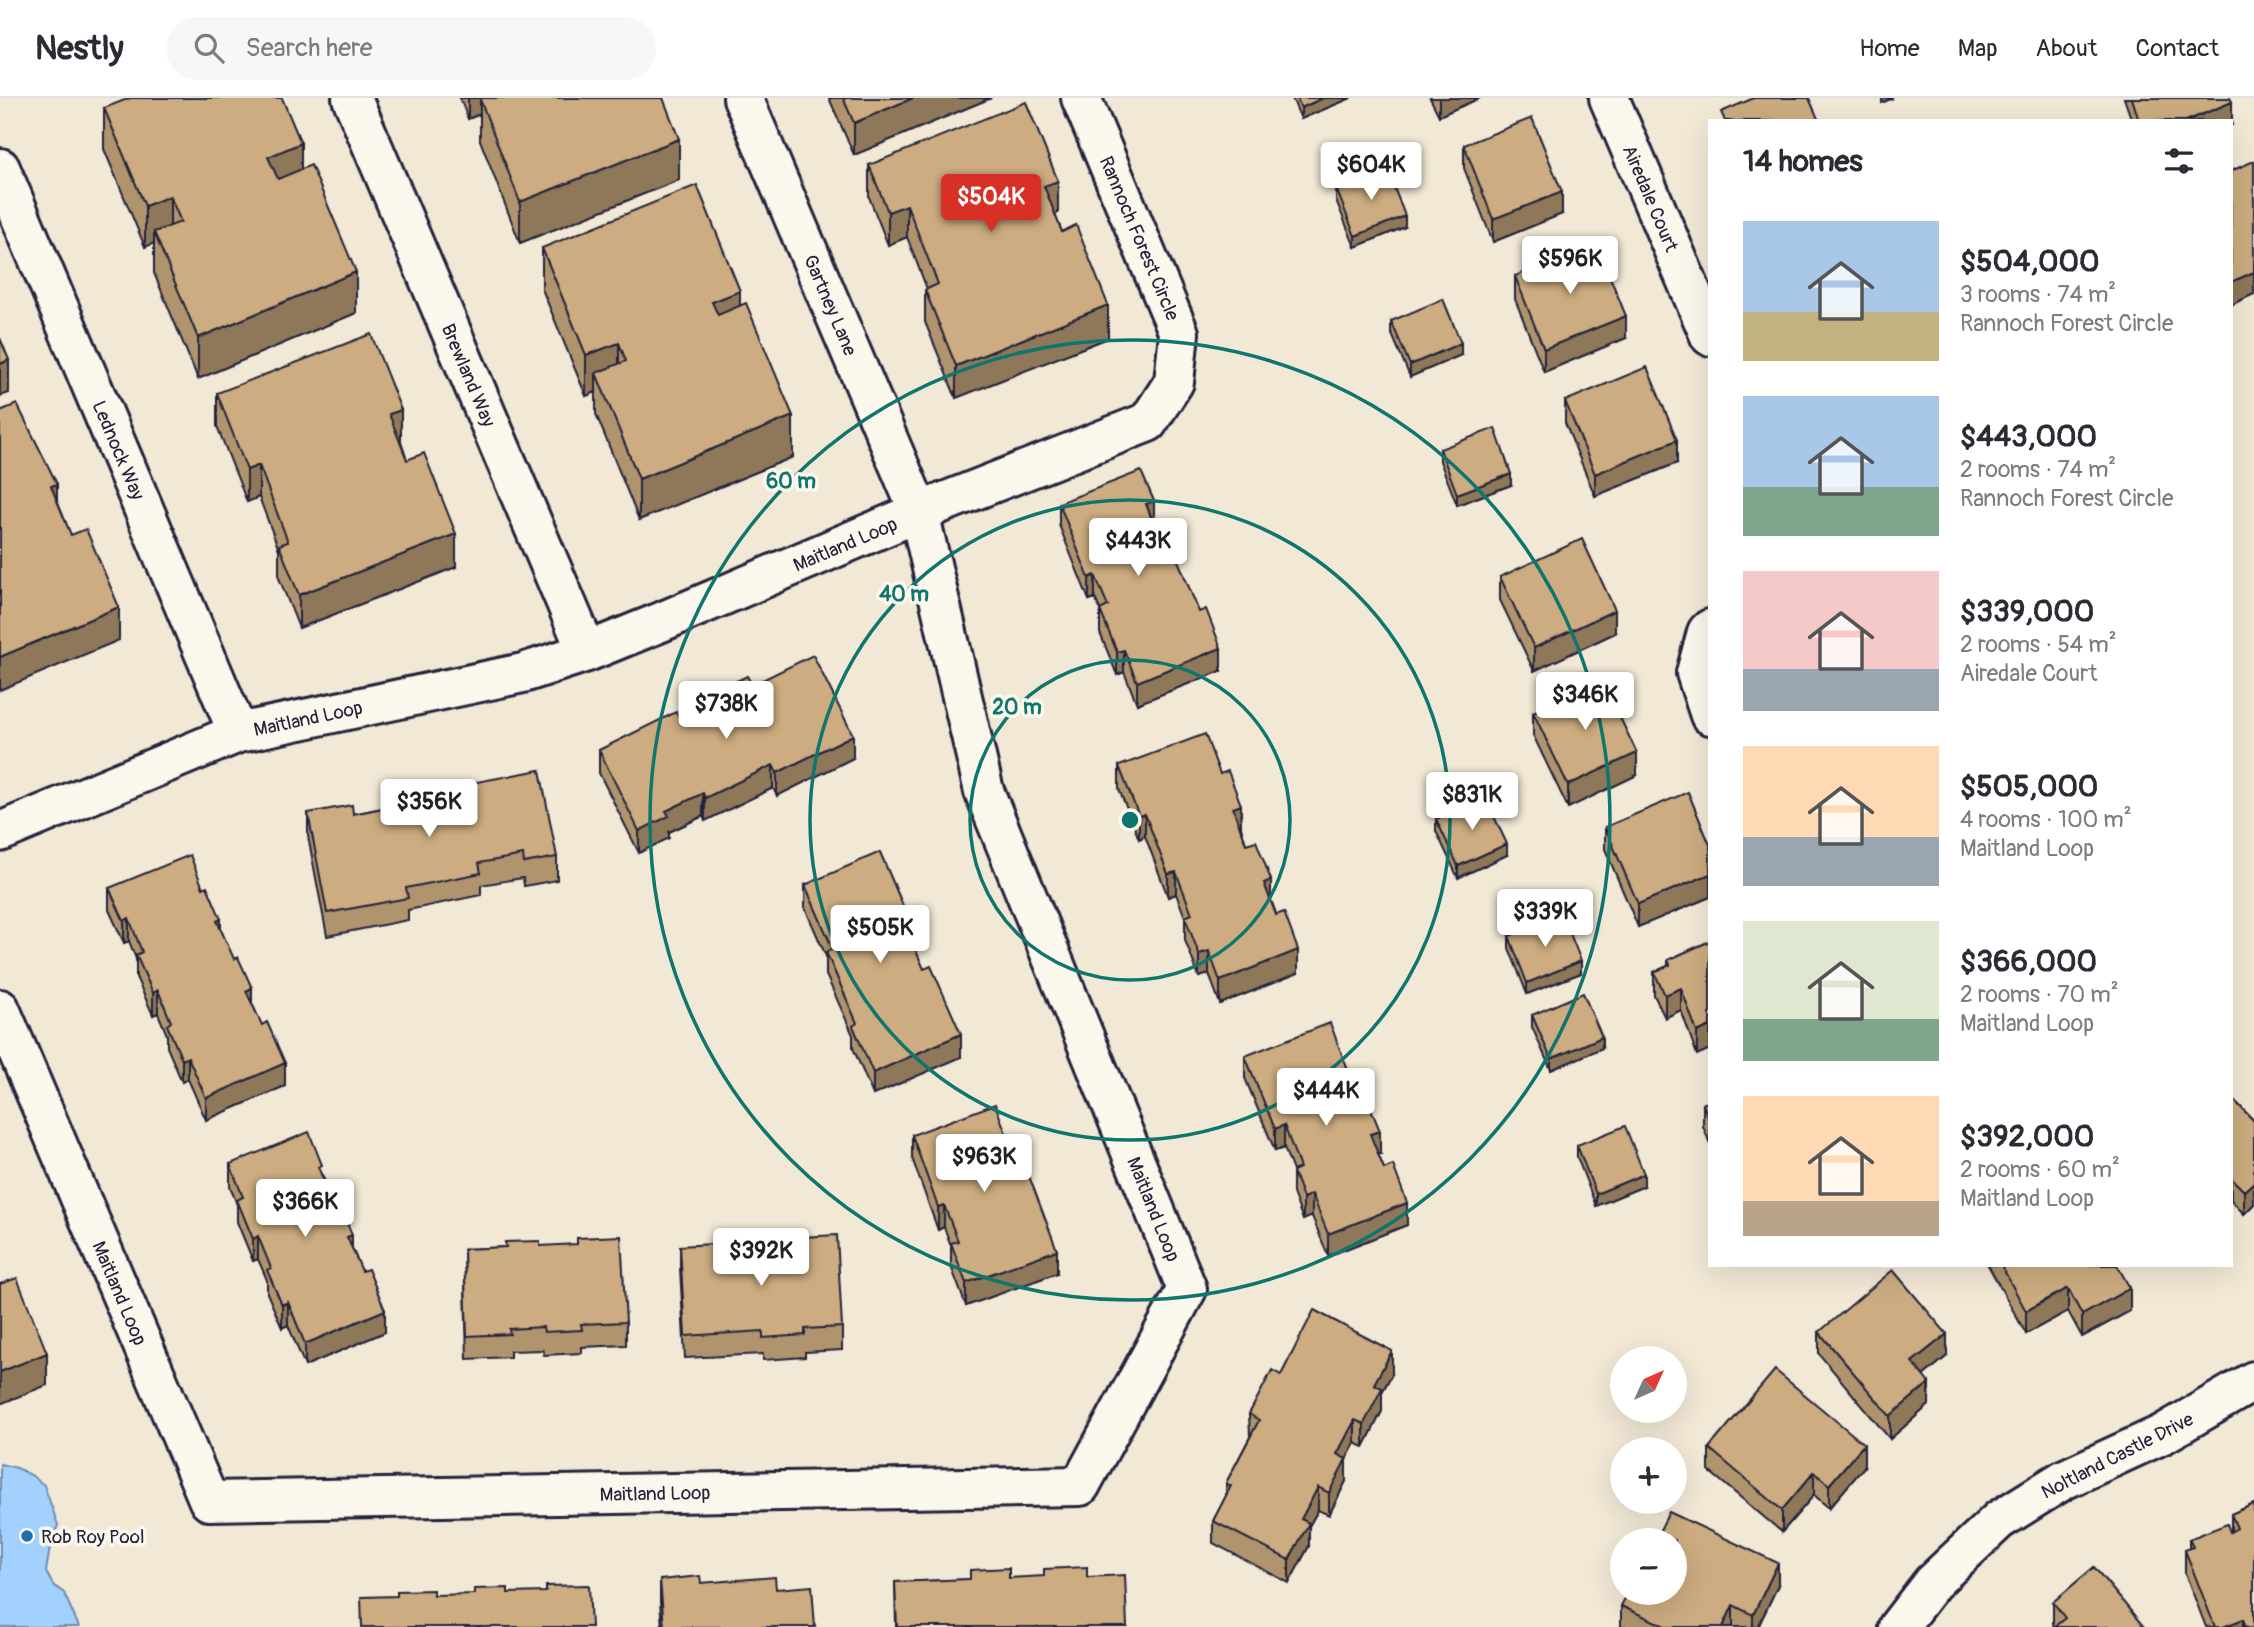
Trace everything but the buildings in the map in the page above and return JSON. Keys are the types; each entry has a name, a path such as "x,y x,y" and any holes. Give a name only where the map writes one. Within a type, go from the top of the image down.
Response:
{"street":[{"name":"Brewland Way","path":"352,98 586,652"},
{"name":"Gartney Lane","path":"743,98 919,512"},
{"name":"Rannoch Forest Circle","path":"919,512 1148,422 1174,382 1179,332 1081,98"},
{"name":"Airedale Court","path":"1609,98 1708,331"},
{"name":"Lednock Way","path":"0,168 238,733"},
{"name":"Maitland Loop","path":"0,832 238,733 523,673 586,652 919,512 984,791 1187,1290 1080,1486 209,1501 0,1009"},
{"path":"1708,631 1696,673 1708,709"},
{"name":"Noltland Castle Drive","path":"1898,1627 1932,1583 1999,1521 2063,1480 2164,1434 2254,1381"}],"water":[{"name":"Rob Roy Pool","path":"0,1464 17,1468 44,1485 58,1525 50,1547 46,1572 53,1585 64,1593 79,1627 0,1627"}],"place":[{"name":"Rob Roy Pool","path":"27,1536"}]}
